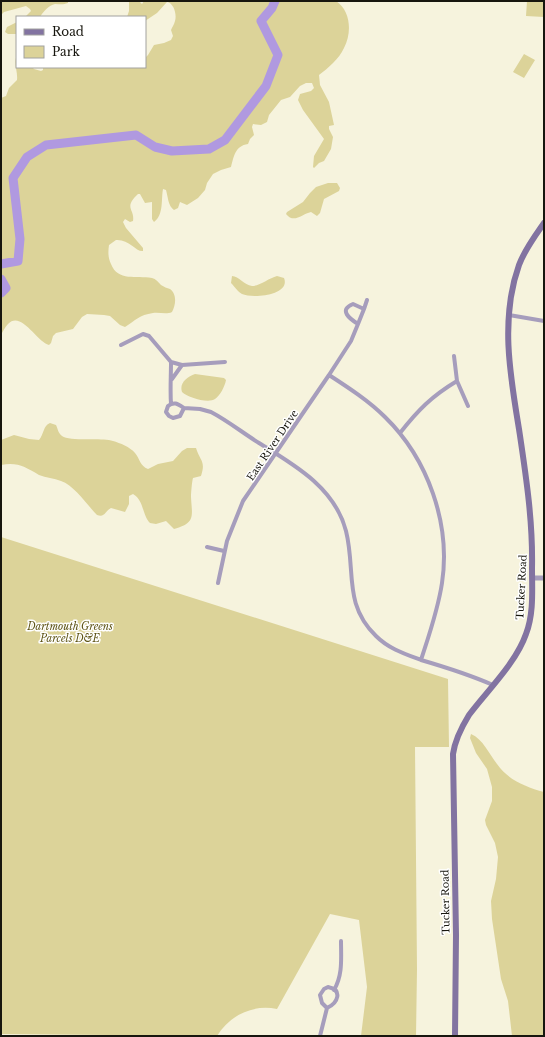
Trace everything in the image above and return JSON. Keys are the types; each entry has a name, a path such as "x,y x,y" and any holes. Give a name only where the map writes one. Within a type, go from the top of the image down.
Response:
{"main road":[{"name":"Tucker Road","path":"455,1036 456,935 453,754 457,738 468,716 513,659 526,635 531,614 532,537 530,510 509,361 509,315 512,293 519,264 544,223"}],"street":[{"name":"East River Drive","path":"218,583 224,551 243,502 351,341 368,300"},
{"path":"358,324 348,318 346,313 347,308 353,304 364,309"},
{"path":"509,315 544,321"},
{"path":"121,345 143,334 149,336 171,362 182,365 225,362"},
{"path":"454,356 457,381 468,406"},
{"path":"171,362 171,404"},
{"path":"172,379 182,365"},
{"path":"329,375 385,417 400,433 418,458 428,479 437,508 444,544 444,562 441,592 435,617 421,660"},
{"path":"400,433 425,403 457,381"},
{"path":"184,408 180,416 172,418 166,412 168,406 177,403 184,408 200,408 211,412 276,453 321,487 337,508 348,539 351,582 354,600 366,625 379,639 392,649 406,655 480,679 493,685"},
{"path":"207,547 224,551"},
{"path":"532,578 544,578"},
{"path":"334,990 340,978 342,960 341,941"},
{"path":"320,1036 327,1008 336,1002 337,993 328,987 321,992 320,999 327,1008"}],"green space":[{"path":"1,1 68,1 68,3 55,4 51,6 46,9 41,16 26,16 31,11 26,6 4,12 1,15"},
{"path":"129,1 139,1 142,4 144,1 336,1 345,10 349,23 347,42 336,60 319,75 320,85 329,102 334,125 329,126 333,137 331,149 324,161 319,163 314,168 314,156 324,139 303,110 298,100 300,94 311,91 314,88 312,83 306,83 300,86 290,97 281,100 269,115 267,122 261,125 253,124 252,127 254,135 248,144 238,149 234,155 231,167 213,174 207,183 205,190 198,198 187,205 180,202 178,208 174,210 169,204 166,190 163,189 161,211 154,222 152,219 152,202 145,203 140,194 138,194 131,202 130,206 133,221 130,222 125,219 123,222 126,228 143,248 143,251 138,250 125,241 116,240 109,245 108,255 110,262 114,270 123,276 152,278 162,286 170,289 175,297 172,312 144,315 125,327 120,325 110,316 87,314 82,317 73,329 56,333 49,345 44,343 29,328 18,321 13,321 8,324 1,335 1,98 6,96 9,88 17,80 15,61 16,58 16,68 33,68 41,71 43,68 146,68 146,57 154,45 171,40 173,36 171,30 176,19 175,13 173,7 167,2 157,13 146,20 146,16 127,16"},
{"path":"527,1 544,1 544,17 526,16"},
{"path":"16,22 16,34 8,34 5,32 7,27"},
{"path":"524,54 535,60 524,78 513,72"},
{"path":"328,183 337,183 340,188 339,191 324,199 320,213 317,216 311,212 298,218 292,218 286,214 303,202 316,187"},
{"path":"232,276 237,277 246,284 252,286 258,285 277,276 284,278 285,284 277,292 262,296 247,295 238,291 231,283"},
{"path":"195,374 224,378 226,380 222,391 217,398 208,401 193,398 182,392 181,389 184,381"},
{"path":"50,423 56,425 60,434 66,438 101,439 116,442 125,446 137,455 145,468 148,469 158,464 173,461 182,451 187,448 196,448 203,467 201,476 193,478 191,495 192,514 189,521 181,527 174,529 166,521 156,524 150,523 147,520 139,500 133,494 129,496 129,504 125,512 111,508 100,516 97,515 66,483 44,477 21,466 12,464 1,465 1,440 14,435 39,440 46,426"},
{"name":"Dartmouth Greens Parcels D&E","path":"1,537 448,679 449,747 415,747 417,969 416,1036 361,1036 367,987 359,920 330,914 277,1009 259,1008 243,1013 228,1022 217,1036 1,1034"},
{"path":"471,734 479,739 501,770 512,779 544,792 544,1036 512,1036 508,1001 501,979 492,919 491,901 496,879 498,857 495,843 485,820 492,801 492,787 487,769 476,753 470,738"}],"waterway":[{"path":"1,264 18,261 20,239 13,178 27,157 46,145 136,135 155,147 172,151 209,149 225,140 266,86 278,55 261,21 272,8 275,1"},
{"path":"1,279 6,288 1,293"}]}
